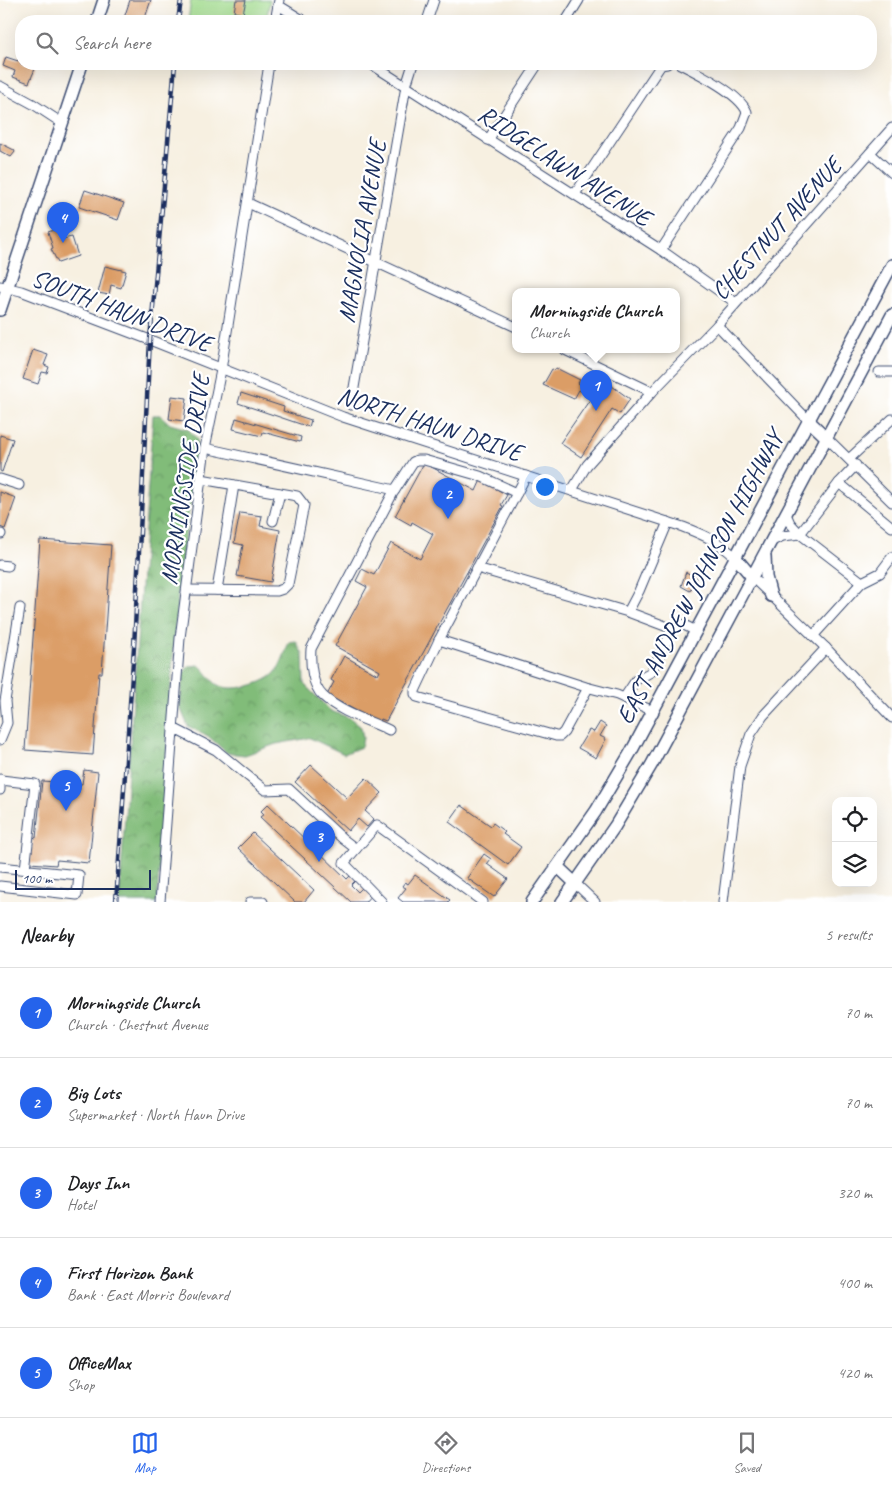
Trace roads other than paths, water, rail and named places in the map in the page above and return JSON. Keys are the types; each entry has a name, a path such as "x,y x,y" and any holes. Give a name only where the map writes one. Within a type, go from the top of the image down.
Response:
{"main road":[{"path":"99,15 104,0"},
{"path":"0,310 3,285 80,70"},
{"name":"EAST ANDREW JOHNSON HIGHWAY","path":"532,902 596,811 653,711 892,265"},
{"name":"EAST ANDREW JOHNSON HIGHWAY","path":"562,902 615,826 652,764 892,315"},
{"path":"809,420 827,438"},
{"path":"765,554 766,577 771,596"},
{"path":"736,558 752,578"},
{"path":"558,867 576,884"}],"street":[{"path":"429,15 434,0"},
{"path":"570,15 579,0"},
{"path":"276,15 278,2 296,15"},
{"name":"MORNINGSIDE DRIVE","path":"160,902 180,638 205,448 221,370 268,70"},
{"name":"RIDGELAWN AVENUE","path":"380,70 661,250 736,302"},
{"name":"MAGNOLIA AVENUE","path":"351,405 406,86 411,70"},
{"path":"488,140 534,70"},
{"path":"574,194 658,70"},
{"path":"661,250 741,128 747,112 739,100 693,70"},
{"path":"0,86 62,123"},
{"name":"CHESTNUT AVENUE","path":"572,490 588,465 652,392 717,325 892,128"},
{"path":"870,153 892,173"},
{"path":"248,203 512,324"},
{"name":"SOUTH HAUN DRIVE","path":"3,285 150,340 221,370"},
{"path":"717,325 809,420"},
{"path":"571,353 652,392"},
{"name":"NORTH HAUN DRIVE","path":"221,370 343,417 572,490 707,536 724,547 736,558"},
{"path":"879,372 892,372"},
{"path":"772,541 783,536 800,534 840,483 853,462 892,419"},
{"path":"827,438 892,502"},
{"path":"205,448 395,490"},
{"path":"388,730 344,710 322,696 318,689 310,661 311,649 395,490 413,462 424,460 480,476 517,492"},
{"path":"526,476 439,640 415,694 417,697 560,736 588,688"},
{"path":"0,478 20,485"},
{"path":"187,590 277,591 283,589 288,584 304,505 297,496 201,479"},
{"path":"840,483 892,527"},
{"path":"217,590 234,485"},
{"path":"273,520 280,493"},
{"path":"786,514 790,523 800,534 862,582"},
{"path":"628,612 639,591 668,522"},
{"path":"813,636 862,582 880,572 892,557"},
{"path":"477,568 628,612 673,629"},
{"path":"752,578 826,648 892,718"},
{"path":"0,740 7,723 5,701 20,608"},
{"path":"624,698 636,680 651,672 673,629 682,624 696,631"},
{"path":"439,640 624,698 653,711"},
{"path":"723,902 740,766 751,734 763,716 826,648"},
{"path":"173,728 216,750 265,790 288,789 356,849"},
{"path":"0,783 35,784 26,869"},
{"path":"382,902 344,863 377,825 483,902"},
{"path":"0,867 79,874 77,895 0,886"},
{"path":"576,884 594,902"},
{"path":"250,902 263,902"}],"railway":[{"path":"179,15 181,0"},
{"path":"116,902 134,647 150,340 174,70"}],"place":[{"name":"First Horizon Bank","path":"63,243"},
{"name":"Morningside Church","path":"596,411"},
{"name":"Big Lots","path":"448,519"},
{"name":"OfficeMax","path":"66,811"},
{"name":"Days Inn","path":"319,862"}]}
